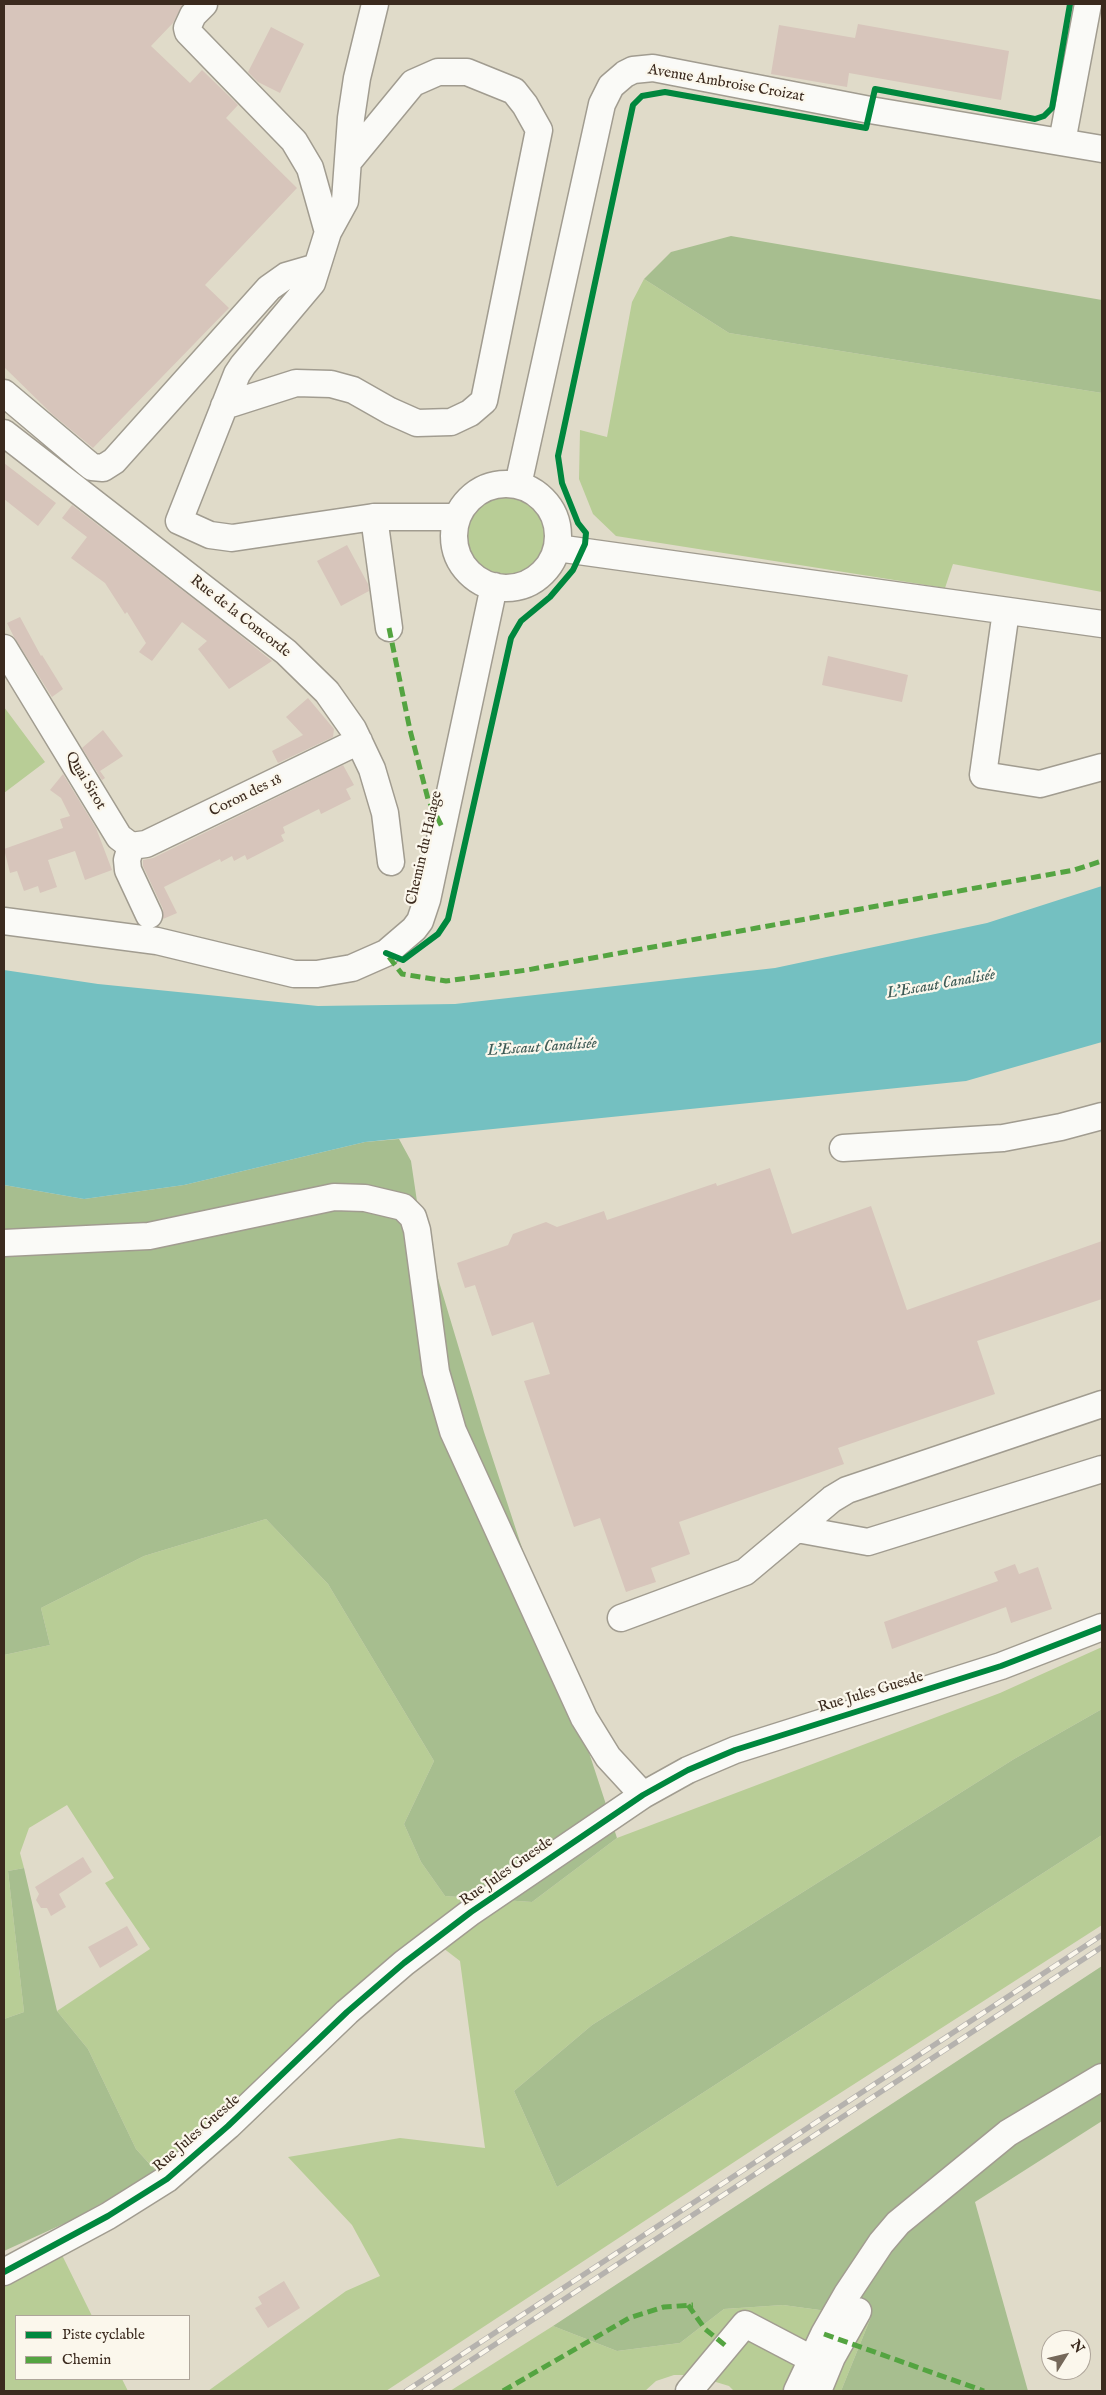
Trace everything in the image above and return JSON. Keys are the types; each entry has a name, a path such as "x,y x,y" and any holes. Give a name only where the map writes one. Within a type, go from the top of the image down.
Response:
{"street":[{"path":"204,4 193,15 187,28 188,32 294,141 310,168 328,232"},
{"path":"375,4 357,78 345,201 328,232 312,283 243,365 224,406 179,521 210,535 232,538 374,517 457,517"},
{"path":"1062,142 1088,4"},
{"name":"Avenue Ambroise Croizat","path":"518,485 602,104 611,86 625,74 633,70 653,68 870,110 1102,149"},
{"path":"224,406 296,383 331,384 353,390 390,411 417,423 451,422 470,413 484,400 539,130 526,105 514,91 467,72 438,72 413,83 348,162"},
{"path":"4,393 92,467 103,468 114,460 269,288 286,276 317,267"},
{"name":"Rue de la Concorde","path":"4,433 296,660 327,692 347,718 378,786 384,807 391,862"},
{"path":"504,483 518,485 538,495 552,512 558,533 557,548 547,568 530,582 516,587 494,586 474,577 460,560 454,539 457,517 468,500 485,488 504,483"},
{"path":"374,517 389,628"},
{"path":"557,548 1102,624"},
{"name":"Chemin du Halage","path":"4,921 156,941 294,974 339,971 363,964 386,953 414,929 426,905 494,586"},
{"path":"1006,611 983,775 1040,784 1102,767"},
{"name":"Quai Sirot","path":"4,648 119,837 131,846"},
{"name":"Coron des 18","path":"131,846 146,844 359,741"},
{"path":"131,846 127,860 128,870 148,915"},
{"path":"842,1148 1003,1138 1061,1127 1102,1116"},
{"path":"4,1243 149,1236 334,1197 365,1198 403,1207 412,1217 417,1230 436,1372 453,1431 584,1718 608,1757 643,1794"},
{"path":"621,1618 737,1576 759,1562 832,1499 848,1490 1102,1404"},
{"path":"797,1529 868,1542 1102,1469"},
{"name":"Rue Jules Guesde","path":"4,2272 108,2216 167,2179 223,2130 347,2012 404,1963 471,1912 643,1794 688,1770 735,1750 1001,1666 1102,1627"},
{"path":"797,2391 819,2363 847,2294 880,2244 908,2214 1008,2133 1102,2077"},
{"path":"689,2391 745,2324 819,2363"},
{"path":"818,2391 819,2363"}],"green space":[{"path":"731,236 1102,300 1102,393 729,333 644,279 671,252"},
{"path":"644,279 729,333 1102,393 1102,592 953,564 945,588 616,536 593,514 579,479 580,430 607,437 632,302"},
{"path":"507,497 522,500 535,509 544,522 547,537 544,552 535,565 522,574 507,577 492,574 479,565 470,552 467,537 470,522 479,509 492,500"},
{"path":"4,707 45,762 4,793"},
{"path":"399,1139 411,1161 419,1215 484,1432 617,1838 532,1902 445,1896 421,1862 404,1824 434,1761 328,1584 266,1519 144,1556 41,1608 50,1645 4,1655 4,1185 84,1199 184,1185 365,1142"},
{"path":"266,1519 328,1584 434,1761 404,1824 421,1862 445,1896 532,1902 617,1838 1000,1693 1102,1647 1102,1709 1014,1759 592,2025 514,2091 557,2187 1102,1835 1102,1925 795,2122 386,2391 208,2391 346,2291 380,2276 352,2225 288,2157 400,2138 485,2148 460,1961 443,1948 395,1985 173,2189 136,2149 88,2049 57,2011 150,1949 105,1883 114,1878 67,1805 29,1828 20,1853 24,1868 8,1871 24,2012 4,2019 4,1655 50,1645 41,1608 144,1556"},
{"path":"1102,1709 1102,1835 557,2187 514,2091 592,2025 1014,1759"},
{"path":"24,1868 57,2011 88,2049 136,2149 157,2172 72,2220 4,2251 4,2019 24,2012 8,1871"},
{"path":"1102,1966 1102,2121 975,2202 1028,2391 841,2391 871,2317 783,2305 724,2309 680,2343 617,2351 553,2326"},
{"path":"62,2255 92,2315 15,2315 15,2380 122,2380 128,2391 4,2391 4,2286"},
{"path":"783,2305 871,2317 841,2391 734,2391 729,2386 693,2375 674,2375 656,2381 645,2391 450,2391 553,2326 617,2351 680,2343 724,2309"}],"water":[{"name":"L'Escaut Canalisée","path":"1102,886 1102,1042 966,1081 365,1142 184,1185 84,1199 4,1185 4,970 98,984 318,1006 455,1004 775,968 987,923"}],"building":[{"path":"4,4 183,4 173,23 151,46 190,83 202,70 230,97 238,105 226,118 297,188 205,285 229,308 93,448 53,415 4,367"},
{"path":"858,24 1009,51 1001,100 849,73 847,87 771,74 779,25 855,38"},
{"path":"271,27 304,44 280,93 258,82 248,72"},
{"path":"4,463 56,503 38,526 4,499"},
{"path":"72,505 272,661 229,689 198,649 207,641 182,622 152,661 139,652 146,643 127,612 125,614 105,583 71,558 87,537 62,518"},
{"path":"347,545 368,584 369,591 341,606 317,561"},
{"path":"20,617 41,656 63,689 52,697 7,623"},
{"path":"828,656 908,675 902,702 822,685"},
{"path":"308,698 334,729 333,737 278,763 272,751 303,735 286,717"},
{"path":"103,730 123,756 100,771 105,778 102,780 82,748"},
{"path":"343,765 354,785 346,789 351,799 321,814 319,809 283,827 285,833 281,835 284,841 247,860 245,855 234,861 232,856 221,862 220,859 164,887 177,913 163,919 163,909 143,866 143,860 153,858"},
{"path":"63,774 96,828 112,870 85,880 75,851 48,860 57,887 40,893 38,886 24,891 17,871 10,873 4,849 63,828 60,819 70,816 61,798 50,790"},
{"path":"770,1168 792,1234 871,1206 907,1310 1102,1241 1102,1299 977,1341 995,1394 838,1448 844,1464 679,1522 690,1554 651,1568 656,1582 626,1592 600,1518 574,1527 524,1381 550,1374 533,1322 492,1336 475,1285 465,1288 457,1263 508,1245 513,1234 546,1222 557,1227 604,1211 607,1220 716,1183 717,1186"},
{"path":"1015,1564 1019,1574 1038,1567 1052,1609 1011,1623 1006,1607 892,1649 884,1622 998,1581 994,1572"},
{"path":"83,1857 92,1872 59,1894 66,1907 51,1916 47,1908 41,1908 36,1900 39,1894 35,1887"},
{"path":"127,1926 138,1945 100,1968 88,1947"},
{"path":"284,2281 300,2308 268,2328 255,2308 262,2304 258,2297"}],"railway":[{"path":"406,2391 1102,1935"},
{"path":"424,2391 1102,1947"}],"marked path":[{"path":"389,628 410,730 428,799 443,829"},
{"path":"389,957 402,974 446,981 527,970 1074,870 1102,861"},
{"path":"688,2305 705,2329 726,2346"},
{"path":"503,2391 629,2318 664,2307 693,2305"},
{"path":"824,2334 984,2391"}],"cycle path":[{"path":"386,953 403,960 438,934 448,919 511,638 521,621 550,597 573,570 585,544 586,533 578,523 562,483 558,456 633,105 642,96 665,92 866,128 875,89 1035,119 1044,116 1052,108 1070,4"},
{"path":"4,2272 108,2216 167,2179 228,2126 347,2012 404,1963 471,1912 643,1795 688,1770 735,1750 1001,1666 1102,1627"}]}
